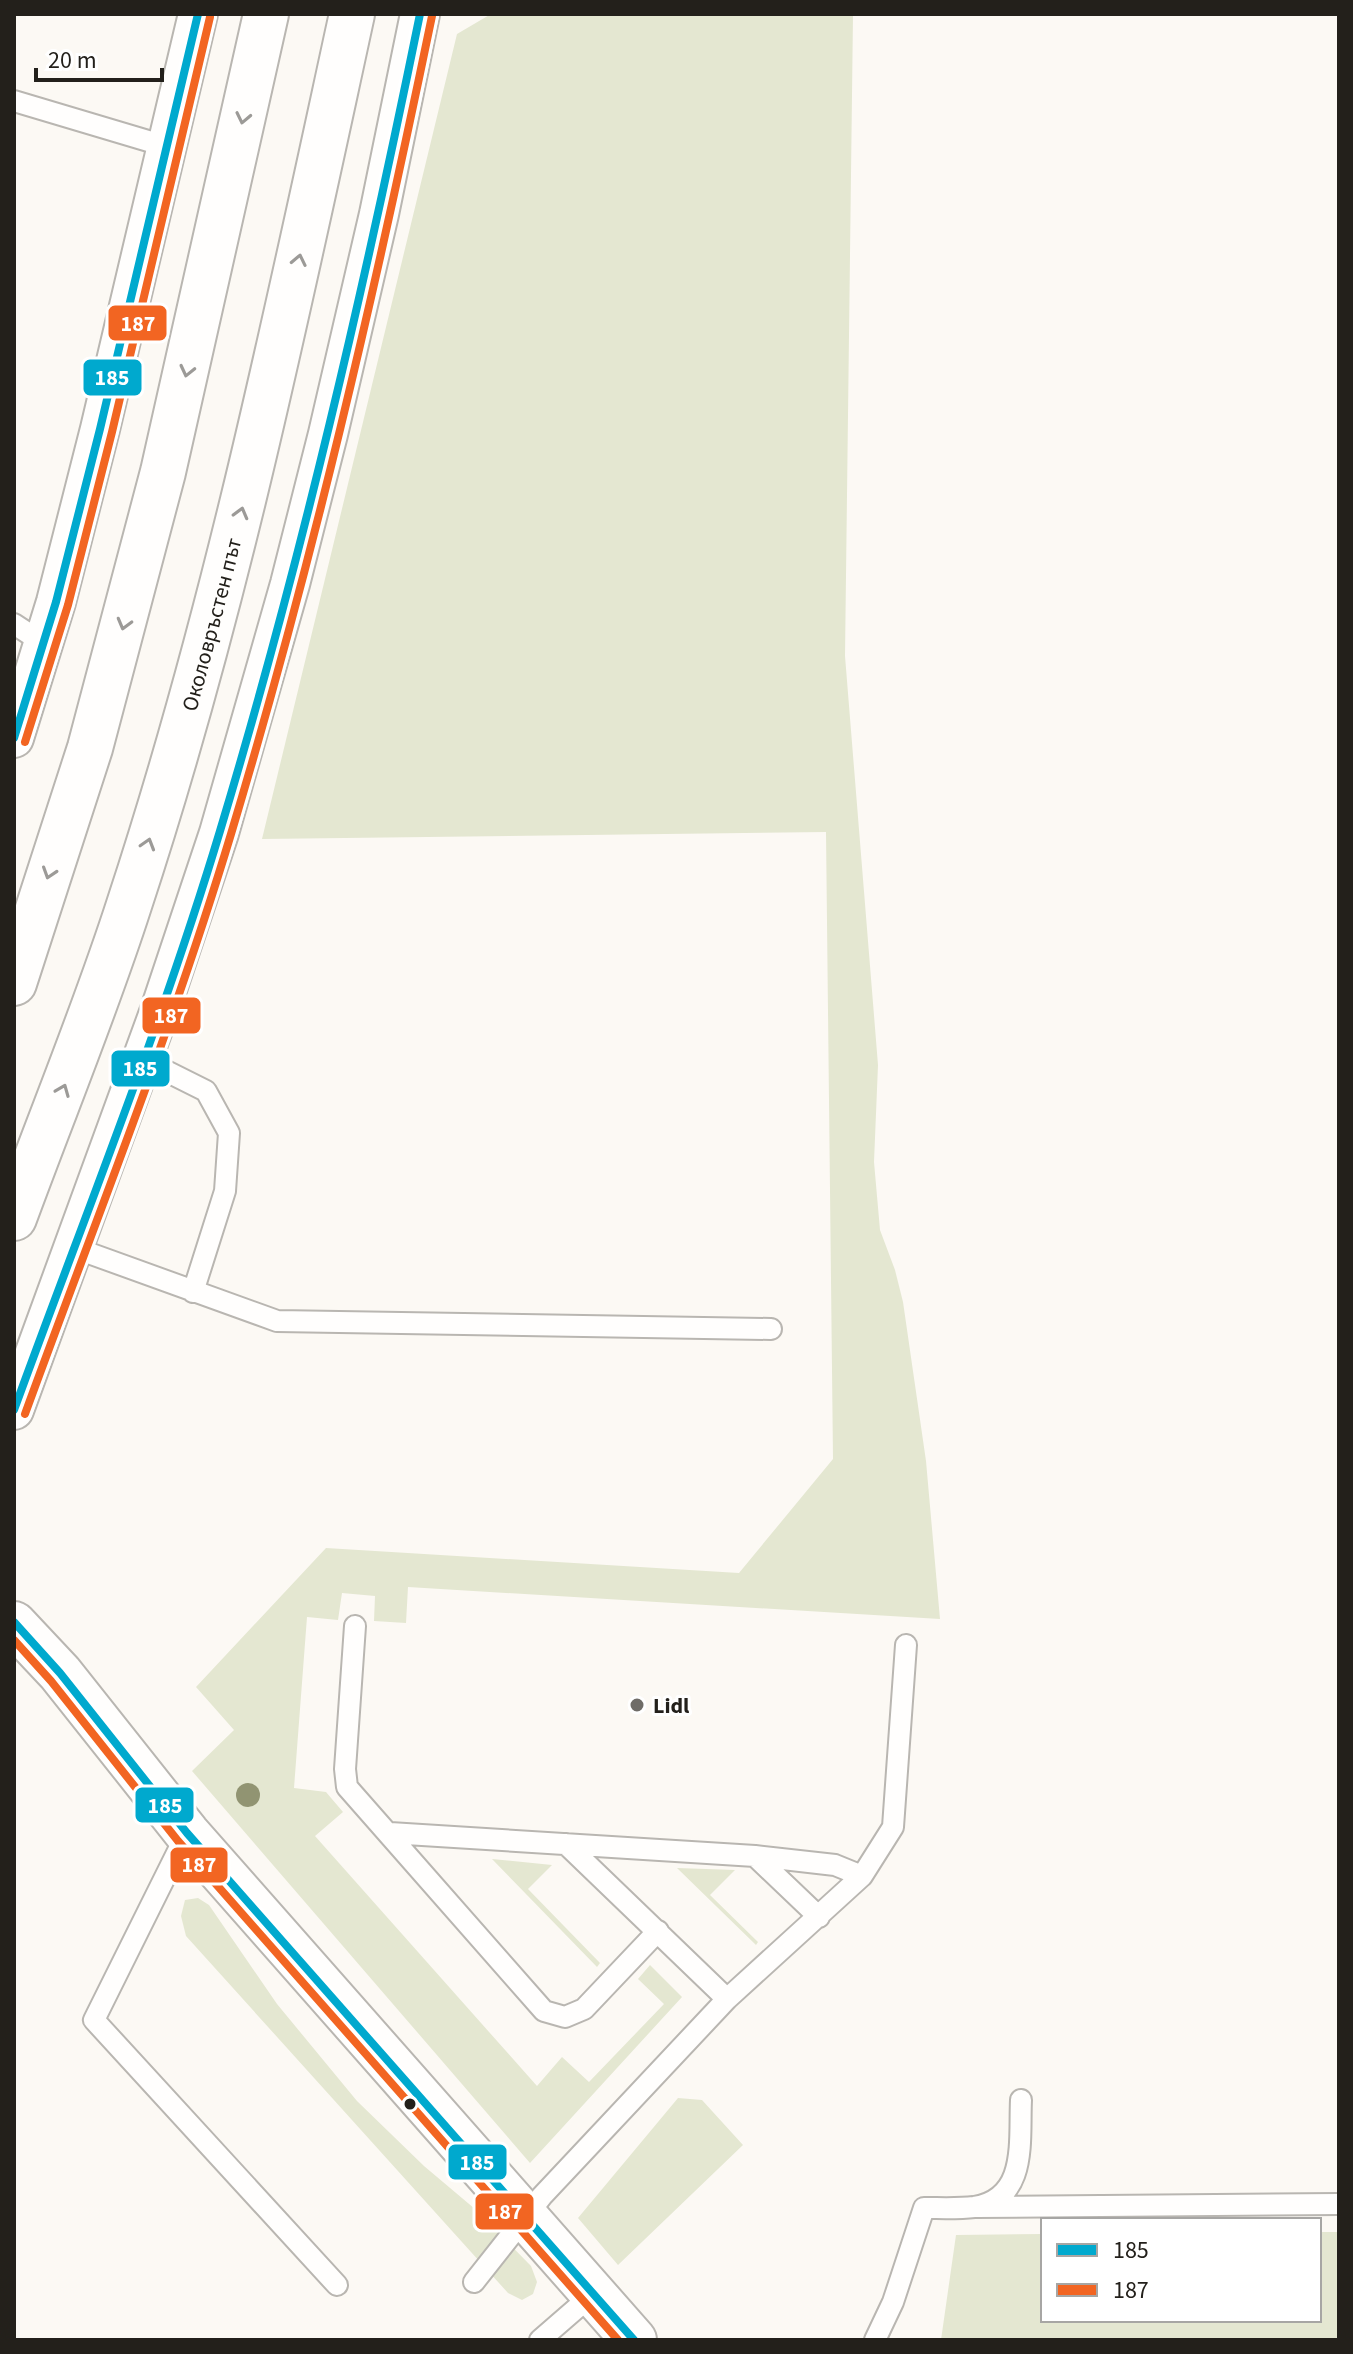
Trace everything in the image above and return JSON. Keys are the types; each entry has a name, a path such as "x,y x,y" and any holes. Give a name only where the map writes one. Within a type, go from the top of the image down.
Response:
{"main road":[{"path":"14,983 90,748 163,472 266,14"},
{"name":"Околовръстен път","path":"14,1218 85,1035 130,904 177,748 249,486 352,14"},
{"path":"14,1629 60,1673 187,1833 634,2340"}],"street":[{"path":"14,735 29,634 100,429 198,14"},
{"path":"14,1410 142,1059 219,833 290,584 332,419 413,58 420,14"}],"lane":[{"path":"413,58 423,37 441,14"},
{"path":"14,101 165,146"},
{"path":"142,1059 206,1091 229,1133 225,1191 193,1292"},
{"path":"72,1247 277,1321 771,1329"},
{"path":"355,1626 345,1769 347,1787 544,2011 565,2017 584,2009 658,1931"},
{"path":"474,2282 542,2196 727,1999 862,1876 893,1827 906,1645"},
{"path":"187,1833 94,2020 337,2285"},
{"path":"390,1833 755,1856 835,1865 862,1876"},
{"path":"566,1844 727,1999"},
{"path":"755,1856 819,1917"},
{"path":"976,2207 1003,2196 1018,2170 1021,2100"},
{"path":"875,2340 893,2302 924,2208 1339,2204"},
{"path":"540,2340 593,2294"}],"green space":[{"path":"491,14 853,15 845,656 878,1065 874,1162 880,1230 903,1302 926,1461 940,1619 408,1587 406,1623 374,1621 375,1596 342,1593 338,1620 307,1617 294,1788 326,1792 343,1812 315,1836 537,2086 562,2057 589,2082 664,2004 638,1979 650,1965 682,1997 530,2163 192,1771 234,1730 196,1687 326,1548 739,1573 833,1459 826,832 262,839 457,34"},
{"path":"492,1859 552,1865 528,1889 600,1963 597,1967"},
{"path":"677,1868 735,1870 710,1895 758,1942 756,1945"},
{"path":"198,1898 209,1905 277,2004 357,2101 424,2166 475,2209 531,2266 537,2282 533,2294 522,2300 508,2293 186,1936 181,1916 185,1900"},
{"path":"678,2098 702,2100 743,2145 618,2265 578,2218"},
{"path":"1321,2232 1339,2232 1339,2340 941,2340 956,2235 1041,2234 1041,2322 1321,2322"}],"transit line":[{"name":"185","path":"14,738 56,602 100,429 198,14"},
{"name":"185","path":"14,1410 173,977 250,730 329,425 377,220 420,14"},
{"name":"187","path":"25,1414 184,980 261,733 340,428 432,16"},
{"name":"187","path":"25,742 68,605 210,17"},
{"name":"185","path":"14,1622 60,1673 187,1833 634,2340"},
{"name":"187","path":"14,1640 51,1681 178,1841 618,2340"}],"place":[{"name":"Lidl","path":"637,1705"}]}
